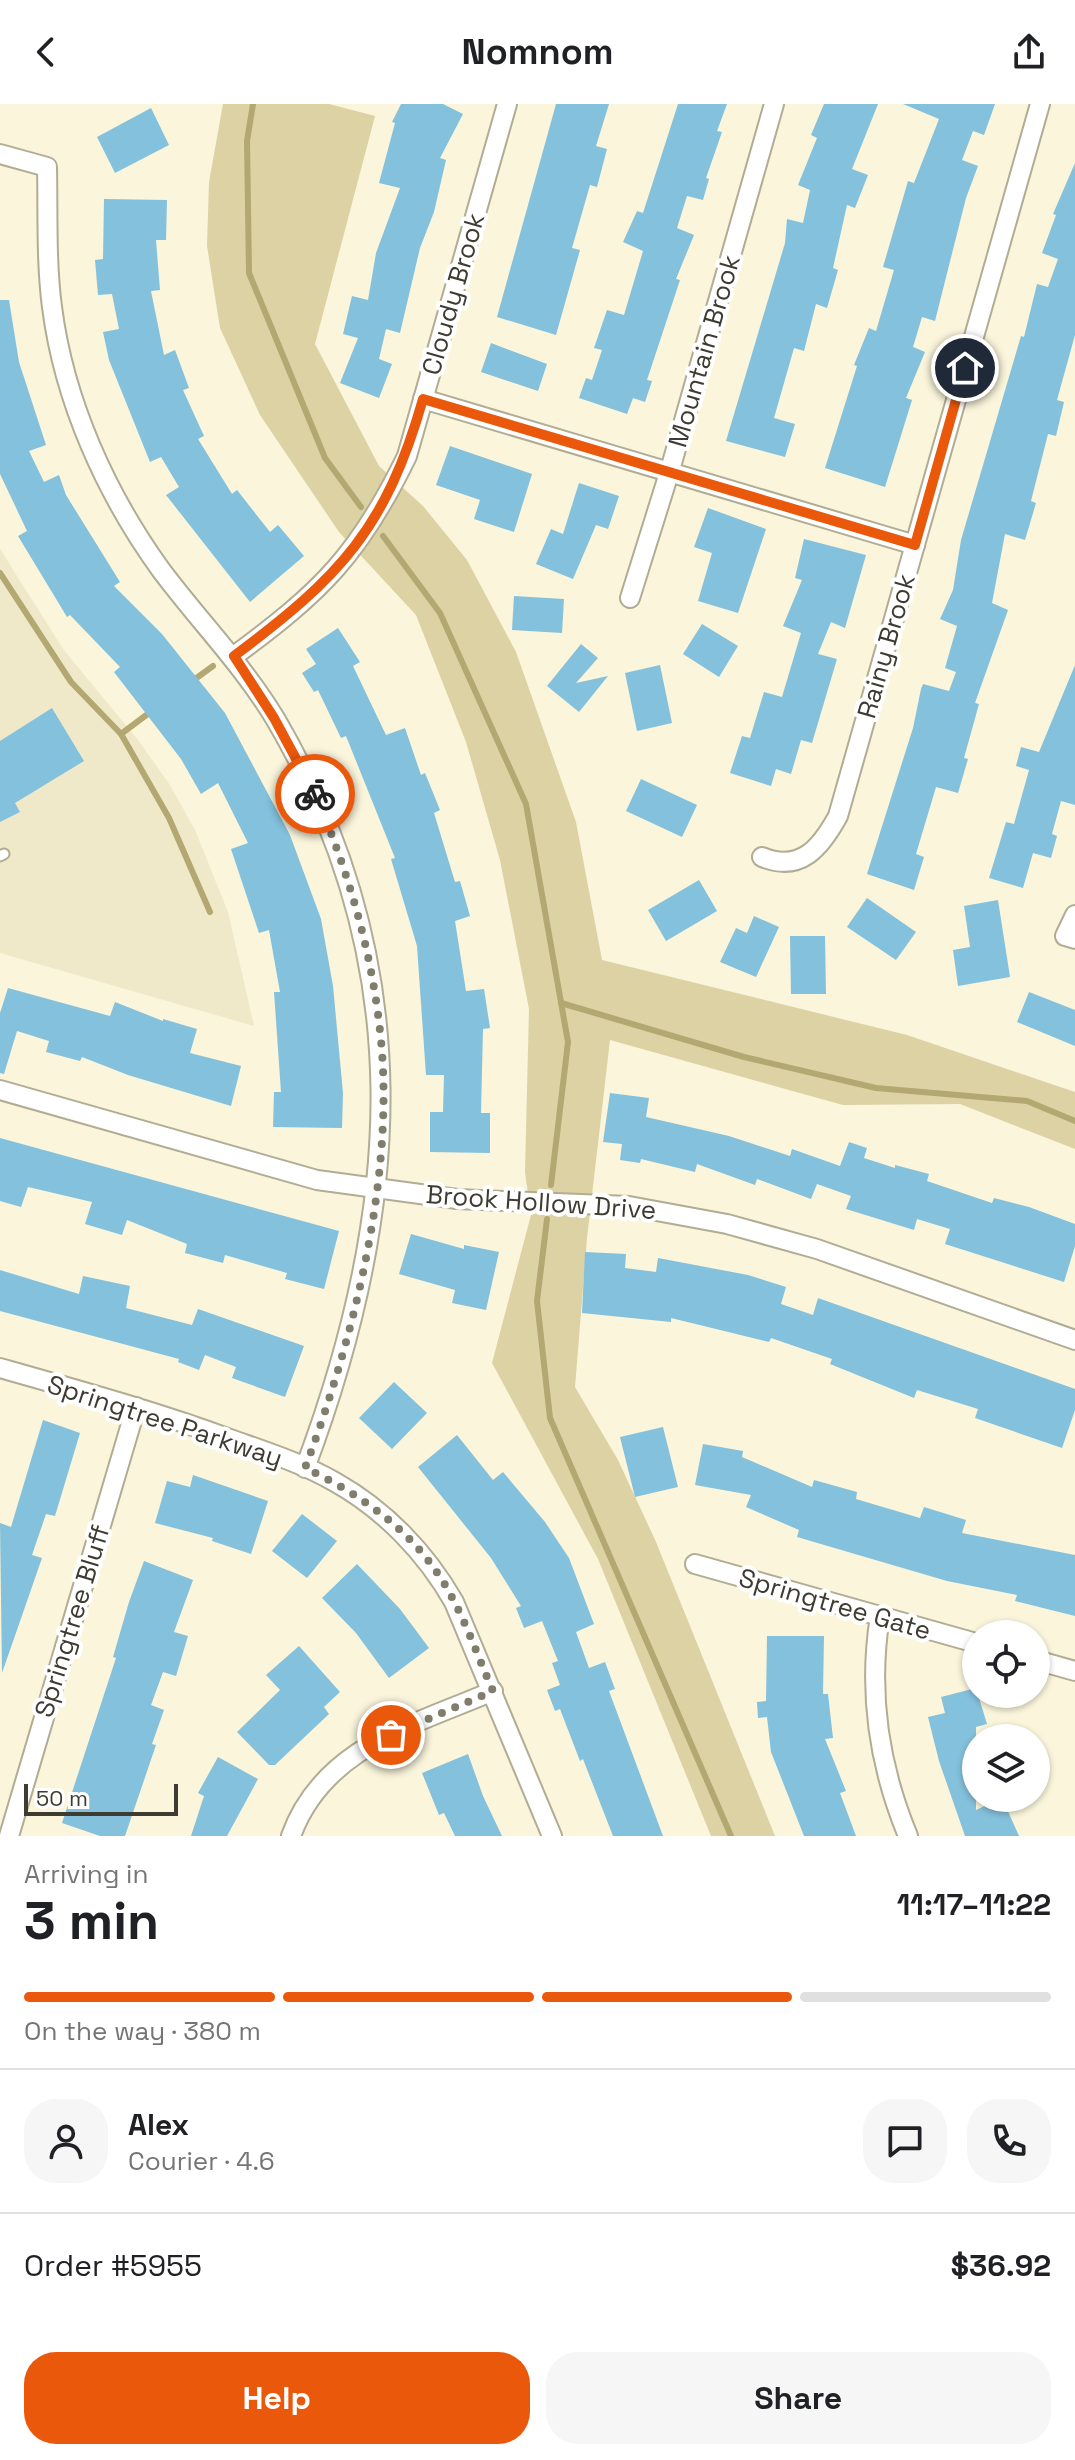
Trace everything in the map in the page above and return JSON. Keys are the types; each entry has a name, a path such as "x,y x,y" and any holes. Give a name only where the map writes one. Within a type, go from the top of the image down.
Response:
{"street":[{"name":"Cloudy Brook","path":"234,656 297,610 335,574 359,543 407,456 507,104"},
{"name":"Mountain Brook","path":"630,598 670,470 774,104"},
{"name":"Rainy Brook","path":"762,857 791,863 807,857 821,846 838,816 1040,104"},
{"path":"0,154 47,167 52,306 64,370 90,445 115,497 162,570 234,656 309,780 338,846 363,930 382,1054 376,1188 337,1375 305,1468"},
{"path":"423,399 915,545"},
{"path":"1070,938 1075,915"},
{"name":"Brook Hollow Drive","path":"0,1090 317,1180 457,1199 629,1206 687,1215 817,1249 1075,1340"},
{"name":"Springtree Parkway","path":"0,1368 136,1407 305,1468 335,1482 379,1513 438,1573 493,1691 552,1836"},
{"name":"Springtree Bluff","path":"9,1836 136,1407"},
{"name":"Springtree Gate","path":"695,1564 962,1639"},
{"path":"880,1616 874,1653 877,1711 886,1771 908,1836"},
{"path":"1050,1664 1075,1671"},
{"path":"291,1836 316,1788 341,1762 365,1746 493,1691"}],"shaded area":[{"path":"223,104 329,104 375,116 315,344 379,466 423,506 467,560 516,652 576,822 602,960 907,1035 1075,1092 1075,1149 960,1104 843,1105 610,1040 587,1238 575,1387 618,1460 656,1542 775,1836 711,1836 598,1559 492,1363 531,1215 525,1172 529,1009 500,860 466,742 416,615 339,532 260,415 220,328 207,246 209,182"},
{"path":"0,549 63,649 138,740 170,785 195,830 228,912 254,1026 0,953"}],"building":[{"path":"401,104 443,104 463,114 440,158 446,160 434,212 420,248 400,333 386,329 379,359 392,364 379,398 340,383 358,338 343,334 352,296 368,300 376,253 400,188 379,183 395,123 392,122"},
{"path":"556,104 609,104 596,146 607,149 597,187 590,185 572,248 580,250 556,335 497,317"},
{"path":"678,104 727,104 717,131 722,132 706,178 709,179 703,200 687,196 677,228 694,235 676,279 680,280 647,380 652,381 645,402 633,398 627,414 579,398 586,378 592,380 602,350 594,348 607,310 624,315 643,251 623,242 637,211 643,213"},
{"path":"824,104 878,104 852,169 868,175 855,208 847,205 833,268 838,270 827,308 816,304 804,351 794,348 774,418 795,424 785,457 726,441 785,243 787,219 803,223 810,190 798,185 817,138 811,135"},
{"path":"903,104 995,104 984,135 973,131 962,160 978,166 966,198 935,321 922,317 913,347 925,352 906,398 912,400 885,487 825,468 857,366 854,365 869,328 876,331 894,270 883,267 908,181 914,183 939,119"},
{"path":"151,108 169,145 115,173 97,137"},
{"path":"1075,163 1075,335 1057,400 1064,402 1056,436 1048,434 1031,501 1036,503 1025,540 1005,534 992,603 1008,610 975,703 979,704 958,793 936,787 916,854 924,857 914,890 867,874 913,728 923,684 949,691 956,672 945,668 957,626 940,619 953,590 961,540 1021,336 1024,337 1037,284 1048,287 1058,259 1042,253 1056,215 1053,214"},
{"path":"104,199 167,200 166,240 156,240 160,290 151,291 164,355 175,350 189,388 183,390 204,436 198,439 232,494 237,490 270,532 278,525 304,556 250,602 166,495 179,487 161,457 150,462 109,360 103,332 119,329 112,294 98,295 95,260 103,259"},
{"path":"0,300 9,300 19,362 46,445 29,451 44,482 59,475 66,495 120,582 114,586 162,634 225,713 290,835 321,919 333,986 343,1093 342,1128 273,1127 274,1092 281,1092 274,992 280,992 269,930 259,933 231,849 248,843 218,783 201,794 181,759 114,672 120,667 70,615 67,617 18,536 27,531 0,474"},
{"path":"491,343 547,364 538,391 481,372"},
{"path":"450,446 532,474 514,532 474,519 480,500 436,485"},
{"path":"579,483 619,496 608,529 596,525 573,579 536,564 551,529 563,534"},
{"path":"708,508 766,529 738,613 698,601 712,553 694,547"},
{"path":"804,539 866,555 845,628 831,622 818,654 837,659 812,743 801,740 791,774 776,769 771,786 730,773 742,736 750,738 764,692 782,697 801,633 783,626 802,580 795,578"},
{"path":"514,596 564,599 562,633 512,630"},
{"path":"702,624 738,646 719,677 683,654"},
{"path":"338,628 360,662 353,666 386,735 405,728 421,775 425,773 440,810 434,813 455,882 460,881 470,916 455,921 466,991 484,989 490,1028 483,1029 481,1113 490,1113 490,1153 430,1152 430,1112 443,1112 444,1075 426,1075 417,946 391,859 395,858 346,736 341,738 318,690 314,692 302,673 316,664 306,649"},
{"path":"581,644 598,658 576,683 608,676 579,712 547,686"},
{"path":"660,665 672,723 637,731 625,673"},
{"path":"1075,665 1075,805 1061,801 1052,834 1057,836 1051,858 1033,853 1023,888 989,878 1006,822 1014,824 1029,770 1016,766 1021,747 1039,752"},
{"path":"52,708 84,761 15,803 20,812 0,822 0,741"},
{"path":"641,779 697,805 682,837 626,811"},
{"path":"699,880 717,911 666,941 648,910"},
{"path":"867,898 916,932 896,960 847,927"},
{"path":"998,900 1010,977 958,986 953,950 970,947 964,906"},
{"path":"754,916 779,927 756,977 720,962 736,928 747,933"},
{"path":"790,936 825,936 826,994 791,994"},
{"path":"8,988 110,1016 115,1002 163,1021 197,1029 190,1053 241,1066 231,1106 128,1075 82,1057 80,1061 46,1052 49,1041 17,1031 4,1074 0,1073 0,1013"},
{"path":"1029,992 1075,1010 1075,1046 1017,1022"},
{"path":"610,1093 649,1098 646,1117 729,1136 790,1156 792,1149 840,1166 849,1142 867,1148 864,1158 929,1174 927,1181 992,1203 994,1198 1029,1207 1075,1224 1075,1246 1064,1282 945,1244 950,1229 917,1219 914,1230 846,1209 851,1196 817,1184 811,1199 757,1179 755,1185 697,1164 695,1172 641,1159 640,1163 620,1160 622,1144 603,1142"},
{"path":"0,1138 339,1231 324,1289 285,1279 287,1273 225,1255 223,1263 185,1253 187,1244 127,1220 122,1235 85,1224 92,1202 28,1187 21,1207 0,1201"},
{"path":"411,1234 464,1249 464,1245 499,1252 486,1310 452,1303 455,1290 399,1274"},
{"path":"585,1252 626,1254 625,1268 656,1272 658,1258 748,1275 786,1287 781,1304 813,1315 818,1298 1075,1389 1075,1410 1062,1448 975,1418 978,1409 917,1390 914,1398 830,1364 832,1359 771,1338 769,1342 671,1318 671,1322 582,1313"},
{"path":"0,1270 79,1294 83,1276 130,1286 126,1308 192,1325 198,1309 304,1346 285,1397 232,1378 236,1367 205,1355 199,1370 178,1362 179,1359 0,1311"},
{"path":"394,1382 427,1413 392,1449 359,1418"},
{"path":"43,1420 80,1433 55,1516 46,1514 32,1555 42,1558 2,1673 0,1523 11,1527"},
{"path":"663,1427 678,1487 635,1497 620,1437"},
{"path":"457,1435 493,1480 503,1472 545,1522 569,1558 594,1624 576,1632 589,1668 605,1662 615,1689 609,1691 663,1836 613,1836 583,1759 580,1761 560,1709 555,1711 547,1690 560,1685 552,1663 558,1661 542,1621 524,1628 516,1608 521,1606 491,1558 418,1467"},
{"path":"703,1444 743,1451 742,1457 812,1487 814,1480 857,1492 856,1499 920,1518 924,1507 966,1520 962,1533 1075,1555 1075,1616 1015,1601 1017,1595 947,1581 797,1537 799,1530 746,1507 751,1495 695,1485"},
{"path":"193,1475 268,1501 251,1554 212,1541 213,1538 155,1523 167,1481 190,1487"},
{"path":"302,1514 337,1541 307,1578 272,1551"},
{"path":"144,1561 193,1580 174,1632 188,1636 176,1676 163,1672 151,1705 164,1710 152,1744 156,1745 125,1836 100,1836 62,1823"},
{"path":"357,1564 400,1609 429,1648 389,1678 356,1633 322,1598"},
{"path":"767,1636 824,1636 823,1694 828,1694 833,1738 825,1739 846,1791 840,1793 856,1836 804,1836 771,1752 767,1717 758,1718 757,1702 766,1701"},
{"path":"299,1646 340,1692 324,1707 329,1714 275,1765 269,1765 237,1732 280,1690 266,1675"},
{"path":"962,1692 962,1708 982,1708 987,1724 962,1724 962,1812 1008,1812 1019,1836 965,1836 939,1761 928,1717 945,1713 941,1697"},
{"path":"468,1754 502,1836 455,1836 444,1813 439,1815 422,1773"},
{"path":"218,1757 258,1779 227,1836 191,1836 204,1796 198,1793"}],"waterway":[{"path":"253,104 247,141 249,273 325,458 361,507"},
{"path":"383,536 440,613 526,804 568,1042 551,1185"},
{"path":"0,573 71,682 121,734 169,818 210,912"},
{"path":"191,682 213,666"},
{"path":"121,734 153,710"},
{"path":"561,1003 744,1057 876,1088 1027,1101 1075,1121"},
{"path":"547,1219 537,1301 550,1418 731,1836"}],"way so far":[{"path":"315,794 338,846 363,930 382,1054 376,1188 371,1225 337,1375 305,1468 335,1482 370,1506 396,1527 438,1573 493,1691 391,1735"}],"route":[{"path":"315,794 274,718 234,656 297,610 335,574 359,543 407,456 423,399 915,545 965,368"}]}
